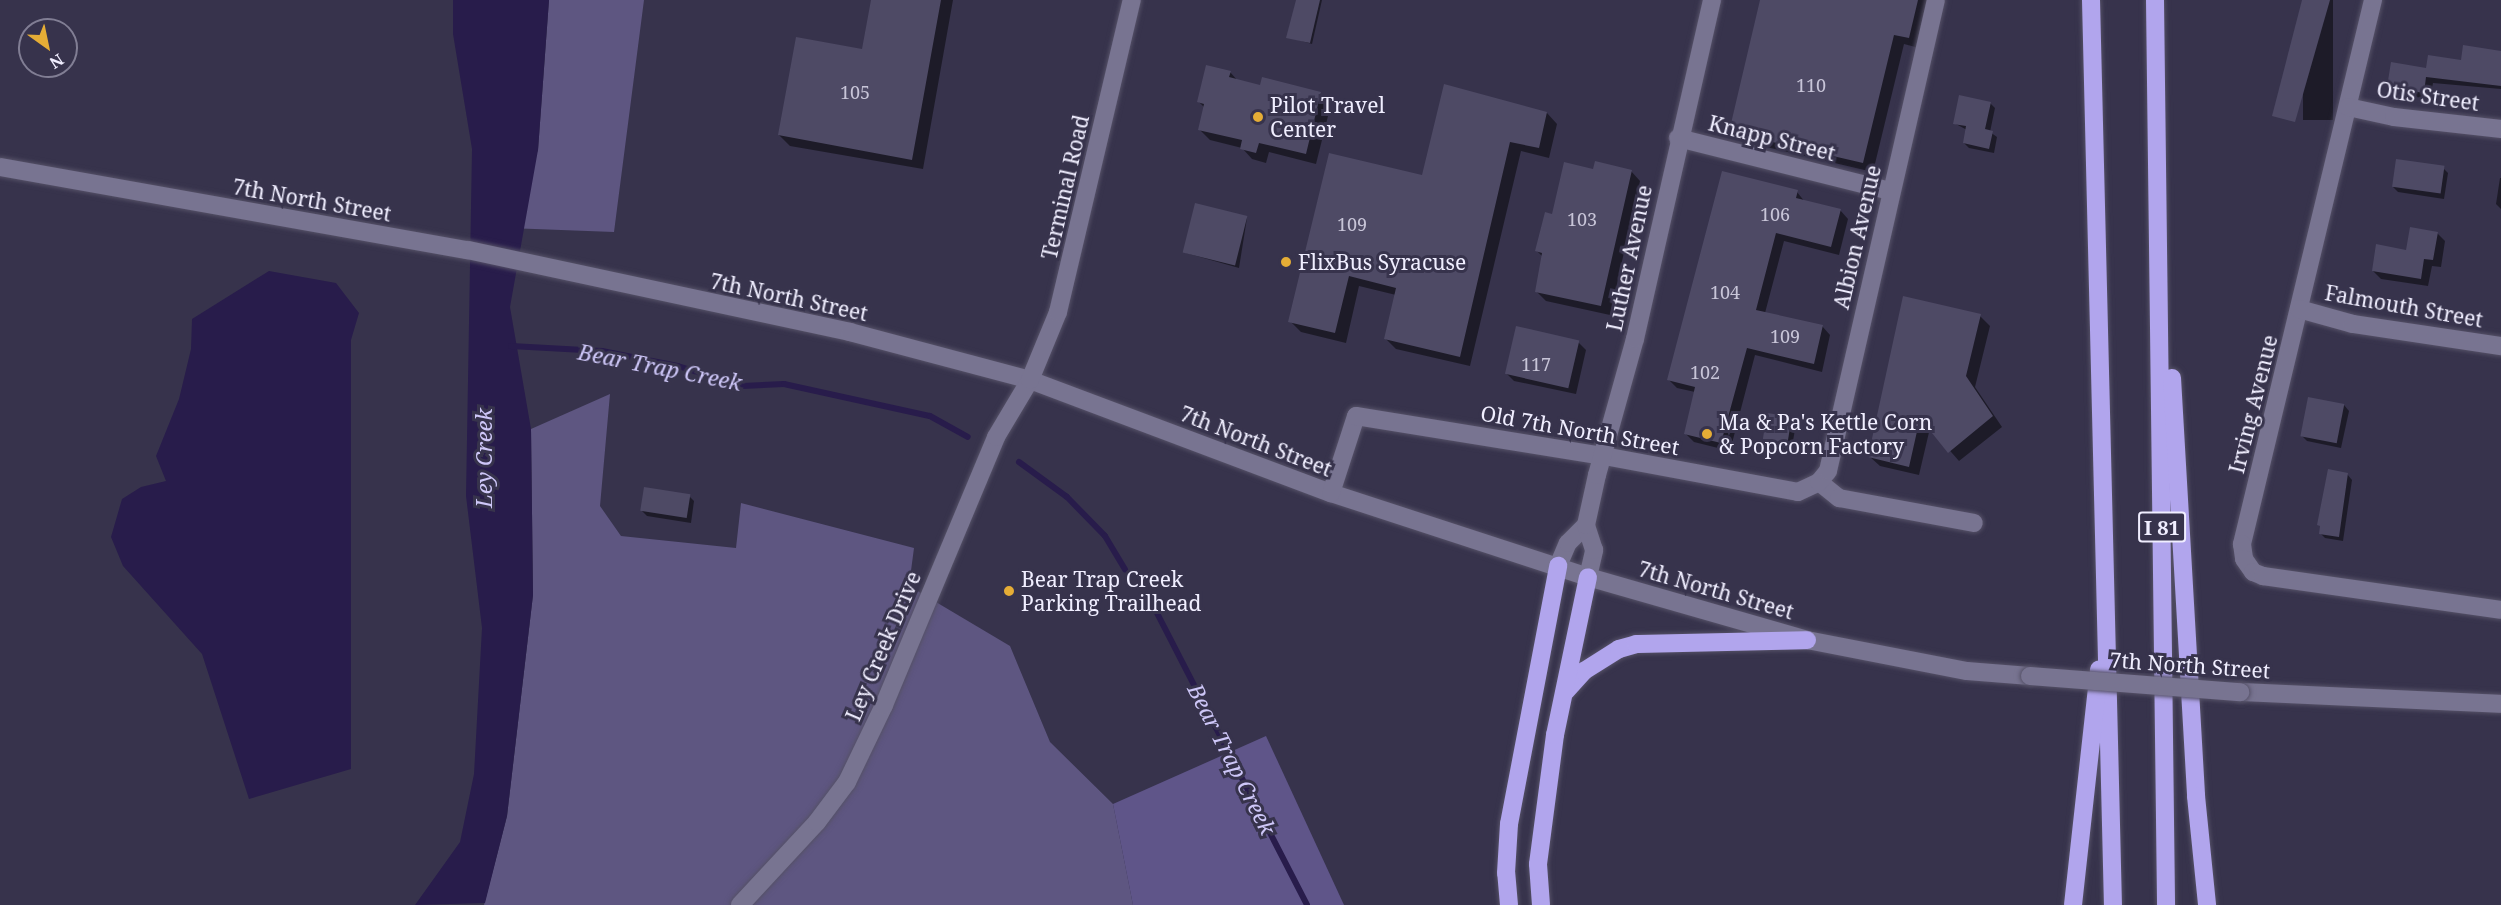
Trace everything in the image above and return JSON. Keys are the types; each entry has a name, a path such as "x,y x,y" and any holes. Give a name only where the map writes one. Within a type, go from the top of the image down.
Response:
{"highway":[{"name":"I 81","path":"2091,0 2108,580 2113,905"},
{"name":"I 81","path":"2155,0 2166,905"},
{"path":"2158,149 2196,796 2207,905"},
{"path":"1509,905 1506,873 1509,824 1558,566"},
{"path":"1541,905 1538,864 1564,693 1588,577"},
{"path":"2073,905 2108,580"},
{"path":"1564,693 1584,671 1619,649 1636,644 1807,640"}],"street":[{"name":"Terminal Road","path":"1030,380 1058,312 1132,0"},
{"name":"Luther Avenue","path":"1558,566 1568,543 1586,525 1635,339 1678,138 1712,0"},
{"name":"Albion Avenue","path":"1819,482 1828,471 1890,191 1936,0"},
{"name":"Irving Avenue","path":"2373,0 2242,544 2244,559 2253,572 2263,576 2501,610"},
{"name":"Otis Street","path":"2348,107 2394,117 2501,129"},
{"name":"Knapp Street","path":"1678,138 1890,191"},
{"name":"7th North Street","path":"0,167 468,250 849,332 1030,380 1331,494 1588,577 1807,640 1968,670 2030,676 2240,692 2501,704"},
{"name":"Falmouth Street","path":"2299,309 2352,324 2501,346"},
{"name":"Ley Creek Drive","path":"740,905 817,822 847,782 884,705 996,437 1030,380"},
{"name":"Old 7th North Street","path":"1331,494 1356,417 1604,456 1798,492 1819,482"},
{"path":"1819,482 1839,498 1974,523"},
{"name":"Luther Avenue","path":"1586,525 1594,550 1588,577"}],"shaded area":[{"path":"549,0 644,0 614,232 507,228 538,150"},
{"path":"610,394 600,506 621,536 736,548 741,503 914,548 909,586 1010,646 1050,742 1113,804 1133,905 484,905 507,816 533,595 531,429"},
{"path":"1266,736 1344,905 1133,905 1113,804"}],"water":[{"name":"Ley Creek","path":"453,0 549,0 538,150 510,307 531,429 533,595 507,816 485,903 415,905 460,842 474,774 482,628 466,496 472,149 453,34"},
{"path":"269,271 336,283 359,313 351,340 351,769 249,799 202,654 123,566 111,537 122,499 141,487 166,481 156,456 179,399 191,349 192,319"}],"building":[{"path":"871,0 941,0 912,160 778,135 796,37 862,49"},
{"path":"1296,0 1320,0 1310,43 1286,38"},
{"path":"1760,0 1918,0 1909,38 1894,35 1863,163 1729,132"},
{"path":"2302,0 2330,0 2295,122 2272,116"},
{"path":"2463,45 2501,51 2501,86 2426,77 2424,93 2387,87 2391,62 2426,68 2428,55 2461,60"},
{"name":"Pilot Travel Center","path":"1206,65 1231,71 1229,77 1260,85 1262,77 1321,92 1306,154 1259,143 1256,153 1240,149 1242,140 1198,130 1204,104 1197,102"},
{"path":"1444,84 1547,112 1539,148 1510,142 1460,357 1384,339 1396,288 1349,276 1335,333 1288,322 1329,153 1422,175"},
{"path":"1959,95 1991,102 1985,129 1993,131 1989,149 1963,143 1966,126 1953,124"},
{"path":"2396,159 2445,166 2441,194 2392,187"},
{"path":"1595,161 1632,170 1601,306 1535,292 1542,253 1535,251 1545,212 1552,214 1564,162 1593,169"},
{"path":"1722,171 1798,190 1796,198 1841,209 1831,247 1776,233 1756,310 1823,325 1814,364 1747,348 1721,443 1684,434 1695,387 1667,380"},
{"path":"1195,203 1247,216 1235,266 1183,252"},
{"path":"2410,227 2438,232 2433,260 2424,259 2421,279 2372,271 2376,244 2406,250"},
{"path":"1903,296 1981,314 1966,376 1993,416 1948,453 1920,418 1909,467 1868,457"},
{"path":"1516,326 1579,341 1568,388 1505,374"},
{"path":"2308,397 2344,404 2337,443 2300,436"},
{"path":"1767,413 1792,417 1787,447 1762,443"},
{"path":"2328,469 2348,473 2339,537 2319,534 2320,526 2317,525"},
{"path":"644,487 690,494 687,518 640,511"}],"waterway":[{"name":"Bear Trap Creek","path":"511,346 602,351 678,366 742,386 784,384 930,416 968,437"},
{"name":"Bear Trap Creek","path":"1019,462 1067,497 1105,536 1125,569"},
{"name":"Bear Trap Creek","path":"1157,613 1307,905"}],"place":[{"name":"Pilot Travel Center","path":"1258,117"},
{"name":"FlixBus Syracuse","path":"1286,262"},
{"name":"Ma & Pa's Kettle Corn & Popcorn Factory","path":"1707,434"},
{"name":"Bear Trap Creek Parking Trailhead","path":"1009,591"}]}
